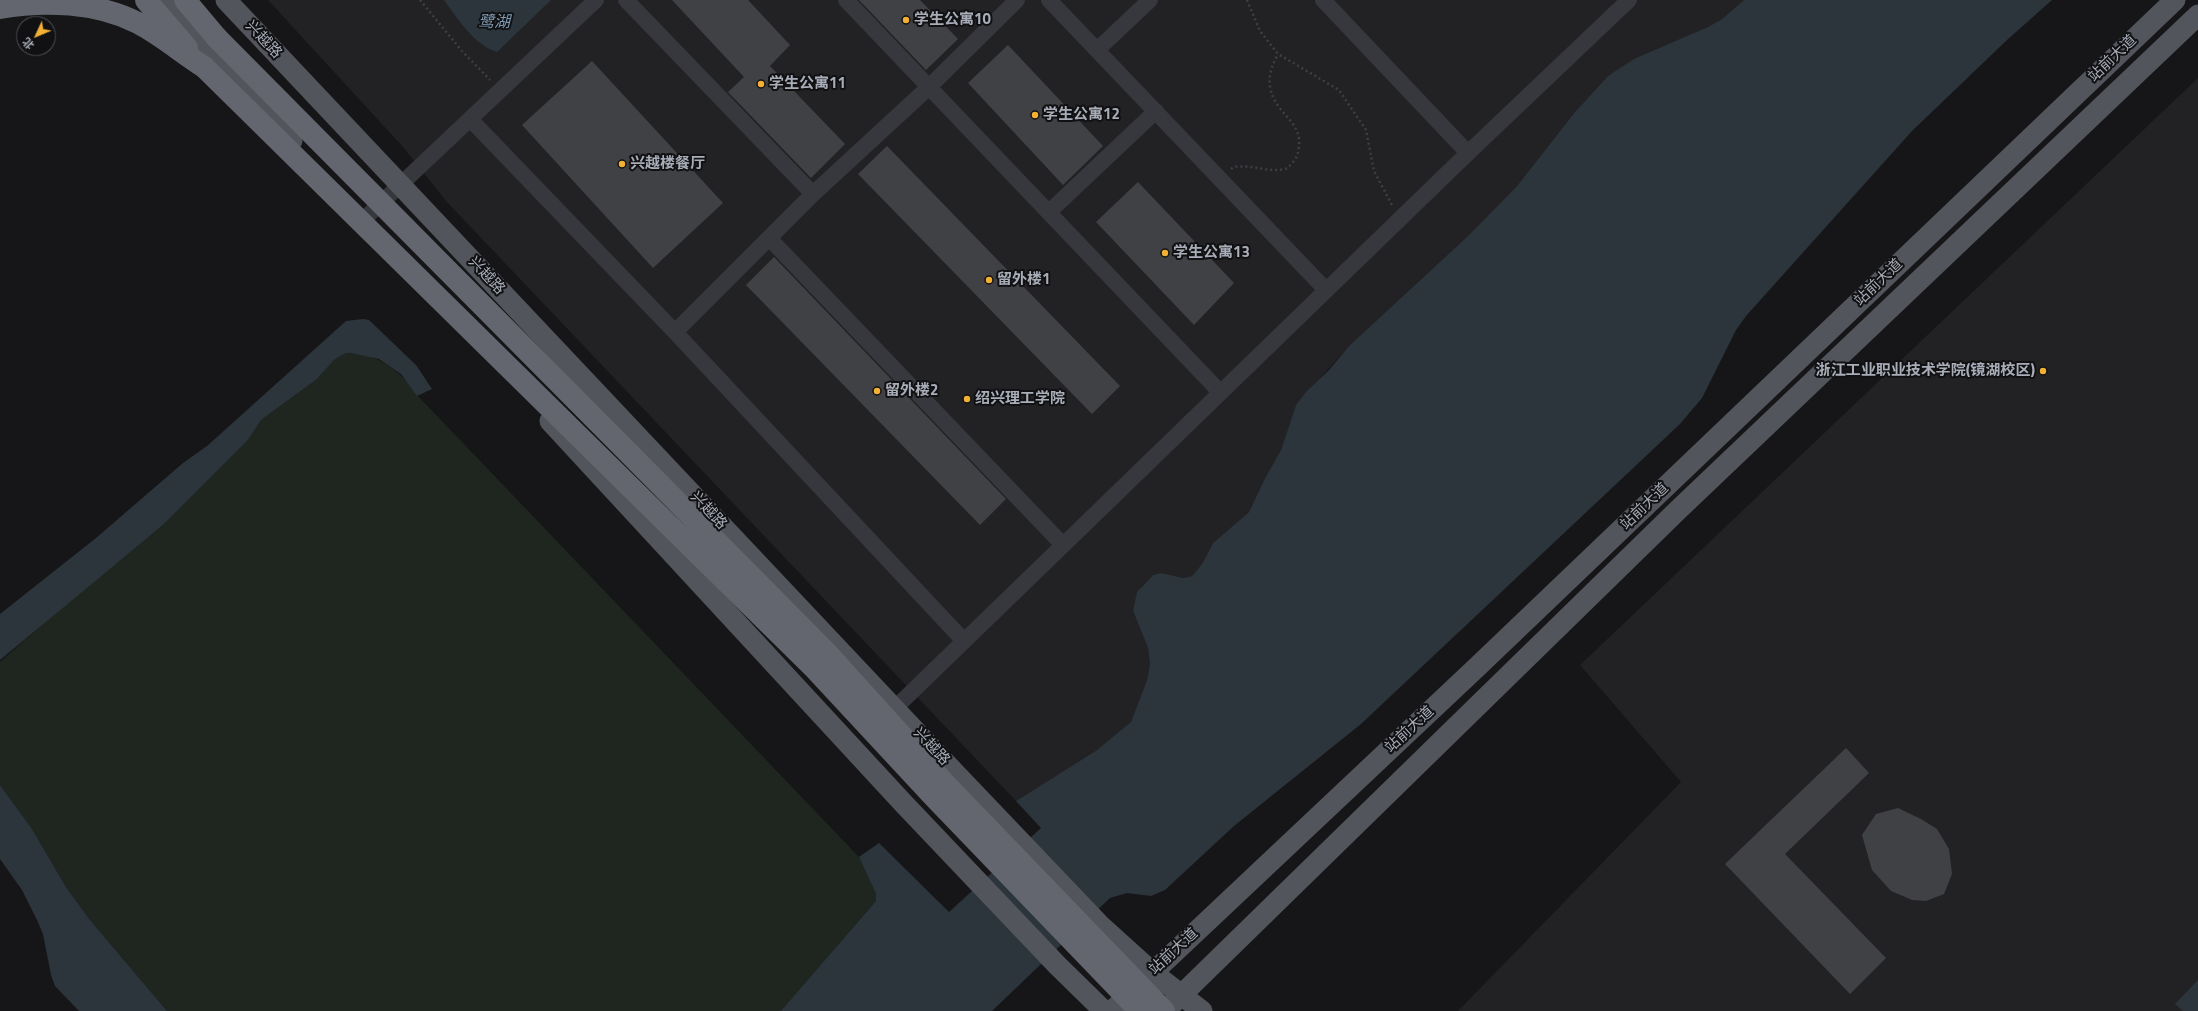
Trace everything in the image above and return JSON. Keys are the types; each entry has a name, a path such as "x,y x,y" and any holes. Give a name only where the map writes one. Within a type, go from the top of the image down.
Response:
{"highway":[{"path":"146,0 204,67 815,669 934,797 1140,1011"},
{"path":"185,0 217,38 828,654 949,788 1165,1011"},
{"path":"194,0 217,38"},
{"path":"0,8 19,4 95,7 137,23 204,67"}],"main road":[{"path":"166,0 363,220 904,804 1057,965 1104,1011"},
{"name":"兴越路","path":"226,0 894,709 1100,924 1152,972 1202,1011"},
{"name":"站前大道","path":"1112,1011 1470,674 2175,0"},
{"name":"站前大道","path":"1165,1011 1678,510 2198,15"}],"lane":[{"path":"363,220 596,0"},
{"path":"626,0 813,194"},
{"path":"846,0 1220,392"},
{"path":"675,332 813,194 929,87 1016,0"},
{"path":"1049,0 1326,290"},
{"path":"1097,50 1150,0"},
{"path":"1323,0 1468,152"},
{"path":"894,709 1625,1"},
{"path":"1049,212 1156,111"},
{"path":"470,119 675,332 964,641"},
{"path":"769,238 1063,545"}],"path":[{"path":"420,0 500,91"},
{"path":"1248,0 1260,31 1278,54 1340,90 1366,130 1374,171 1399,219"},
{"path":"1222,180 1234,167 1246,165 1275,170 1287,168 1296,159 1300,143 1295,125 1276,106 1269,86 1272,66 1278,54"}],"shaded area":[{"name":"绍兴理工学院","path":"268,0 1744,0 1722,19 1708,27 1608,76 1575,112 1517,186 1469,235 1349,346 1296,405 1281,450 1265,478 1249,512 1213,543 1202,564 1192,576 1184,578 1161,573 1153,575 1142,586 1133,611 1148,648 1150,664 1147,680 1131,723 1097,750 1016,801 446,201 403,147"},
{"name":"浙江工业职业技术学院(镜湖校区)","path":"2198,78 2198,1011 1458,1011 1681,782 1580,665"},
{"path":"346,353 368,356 388,365 396,371 418,396 859,857 876,894 876,901 782,1011 167,1011 90,920 66,887 32,829 0,785 0,662 74,597 164,524 248,440 261,420 317,379 334,360"}],"water":[{"name":"鹭湖","path":"444,0 551,0 497,52 481,44 461,23"},
{"path":"1744,0 2052,0 2007,40 1912,131 1746,316 1736,330 1702,398 1680,424 1361,724 1234,826 1165,890 1151,896 1127,893 1110,898 992,1011 781,1011 876,901 876,894 859,857 879,843 949,912 1041,828 1016,801 1097,750 1131,722 1147,680 1150,664 1148,648 1133,611 1137,592 1153,575 1161,573 1184,578 1192,576 1202,564 1213,543 1249,512 1265,478 1281,450 1296,405 1306,392 1329,370 1349,346 1469,235 1517,186 1575,112 1608,76 1634,59 1708,27 1722,19"},
{"path":"363,319 369,320 416,365 432,389 417,396 401,374 379,359 346,353 334,360 317,379 261,420 248,440 164,524 0,660 0,614 96,538 183,463 207,446 346,321"},
{"path":"0,785 32,829 66,887 90,920 167,1011 79,1011 55,986 51,975 43,934 37,920 22,890 0,859"},
{"path":"2198,980 2198,1011 2183,1011 2175,1004"}],"building":[{"name":"学生公寓11","path":"672,0 748,0 790,45 770,66 845,144 811,178 728,92 744,77"},
{"name":"学生公寓10","path":"859,0 920,0 958,39 926,70"},
{"name":"学生公寓12","path":"1008,45 1103,146 1063,185 968,83"},
{"name":"兴越楼餐厅","path":"592,61 723,203 653,268 522,125"},
{"name":"留外楼1","path":"887,146 1120,386 1092,414 858,174"},
{"name":"学生公寓13","path":"1138,182 1234,283 1194,325 1096,222"},
{"name":"留外楼2","path":"774,257 1006,499 980,525 746,285"},
{"path":"1846,748 1869,773 1785,854 1886,958 1850,994 1725,864"},
{"path":"1898,808 1921,819 1937,829 1949,849 1952,874 1944,894 1926,901 1912,900 1891,891 1872,870 1862,835 1876,814"}],"place":[{"name":"学生公寓10","path":"906,20"},
{"name":"学生公寓11","path":"761,84"},
{"name":"学生公寓12","path":"1035,115"},
{"name":"兴越楼餐厅","path":"622,164"},
{"name":"学生公寓13","path":"1165,253"},
{"name":"留外楼1","path":"989,280"},
{"name":"浙江工业职业技术学院(镜湖校区)","path":"2043,371"},
{"name":"留外楼2","path":"877,391"},
{"name":"绍兴理工学院","path":"967,399"}]}
